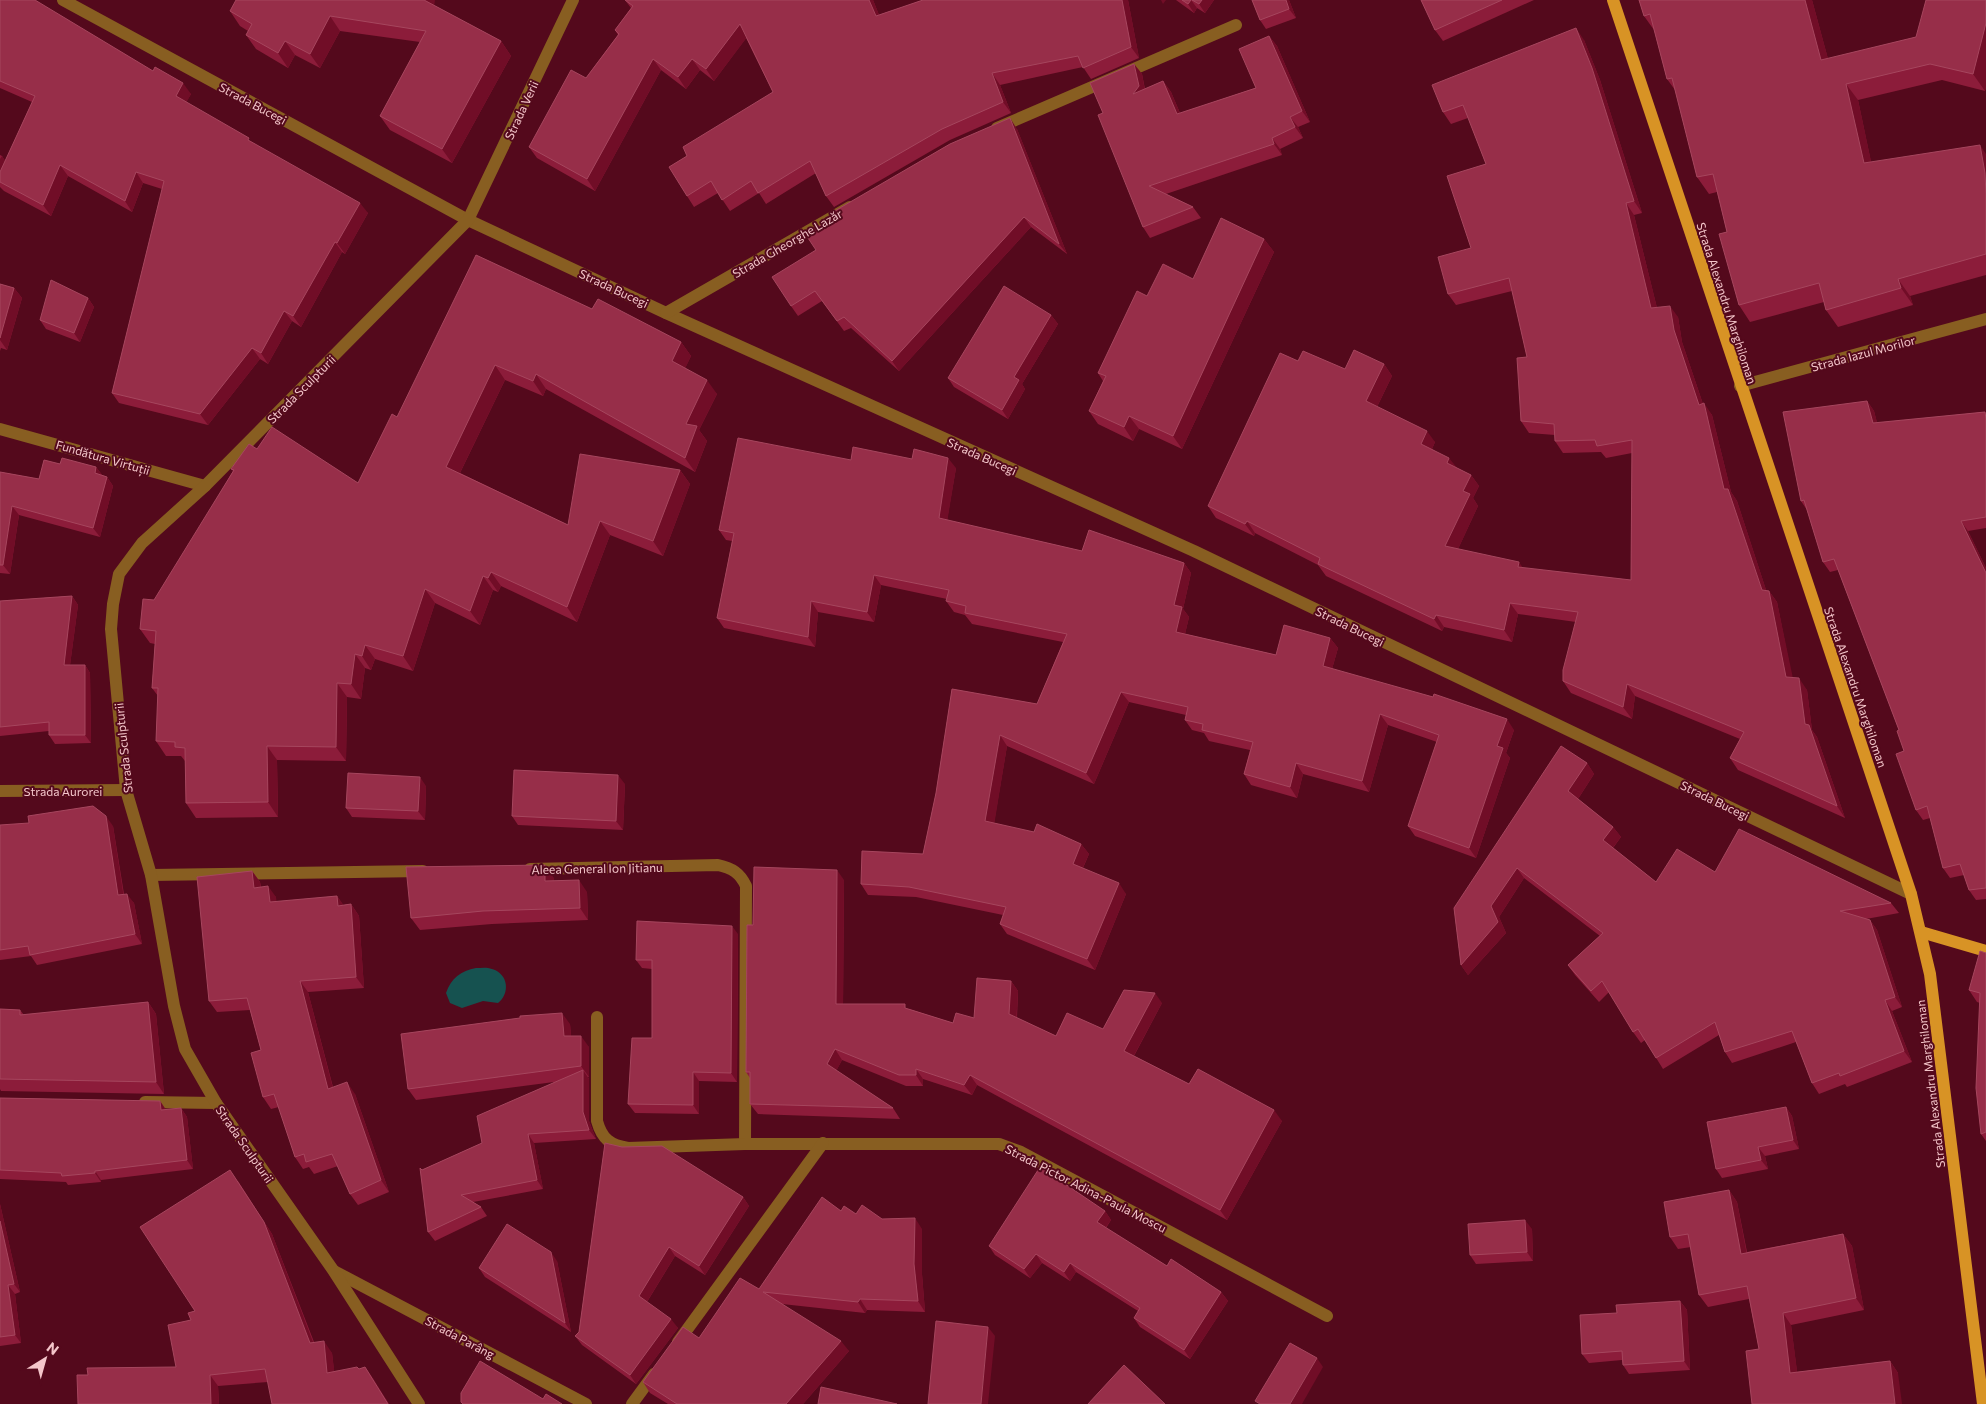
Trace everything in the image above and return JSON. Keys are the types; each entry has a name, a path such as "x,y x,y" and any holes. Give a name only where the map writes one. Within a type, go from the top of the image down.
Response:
{"main road":[{"name":"Strada Alexandru Marghiloman","path":"1613,0 1740,386 1911,894 1930,974 1983,1404"},
{"path":"1921,932 1986,952"}],"street":[{"name":"Strada Bucegi","path":"62,0 468,220 666,313 1194,551 1911,894"},
{"name":"Strada Verii","path":"468,220 573,0"},
{"path":"989,131 1236,25"},
{"name":"Strada Gheorghe Lazăr","path":"666,313 861,201"},
{"name":"Strada Sculpturii","path":"419,1404 333,1270 216,1103 185,1049 174,1006 150,875 126,790 111,629 112,604 119,574 142,543 205,486 468,220"},
{"name":"Strada Iazul Morilor","path":"1740,386 1986,319"},
{"name":"Fundătura Virtuții","path":"0,429 205,486"},
{"name":"Strada Aurorei","path":"0,791 126,790"},
{"name":"Aleea General Ion Jitianu","path":"519,869 718,866 727,867 741,876 746,886 745,1144"},
{"path":"150,875 439,870"},
{"name":"Strada Pictor Adina-Paula Moscu","path":"597,1017 597,1121 601,1135 606,1141 616,1146 628,1148 823,1143 999,1144 1009,1147 1327,1316"},
{"path":"128,1101 216,1103"},
{"path":"672,1349 823,1143"},
{"name":"Strada Parâng","path":"333,1270 586,1404"},
{"path":"632,1404 661,1364"}],"water":[{"path":"476,968 490,968 502,975 506,984 505,995 498,1003 483,1001 462,1008 450,1003 446,993 451,983 461,973"}],"building":[{"path":"0,0 35,0 153,71 155,67 183,83 176,96 249,138 248,140 360,203 337,243 335,242 293,316 284,311 261,353 252,348 200,414 112,393 164,181 136,172 125,201 60,165 43,205 0,182 0,172 35,96 0,81"},
{"path":"236,0 424,0 501,41 442,149 380,116 426,31 330,16 310,54 285,41 278,53 246,35 252,24 230,11"},
{"path":"625,0 869,0 876,16 923,0 1122,0 1131,47 1083,68 1078,56 992,73 1003,102 942,129 826,196 810,161 758,193 751,181 722,200 711,181 687,196 669,167 687,156 683,147 773,92 740,24 706,69 692,59 678,77 653,59 587,179 529,147 571,70 586,78 619,34 615,30 633,6"},
{"path":"1182,0 1191,0 1188,4"},
{"path":"1192,0 1202,0 1199,4"},
{"path":"1252,0 1286,0 1289,9 1260,20"},
{"path":"1421,0 1502,0 1435,30"},
{"path":"1639,0 1805,0 1821,60 1916,37 1926,0 1986,0 1986,23 1973,74 1930,64 1846,84 1864,163 1980,145 1985,173 1986,254 1898,279 1901,288 1826,310 1819,283 1739,305 1719,234 1727,232 1713,174 1697,177 1672,78 1667,79 1650,14 1644,16"},
{"path":"1576,28 1592,68 1634,201 1626,203 1651,308 1670,306 1674,330 1699,405 1704,403 1724,489 1728,489 1762,590 1769,591 1786,677 1799,678 1805,724 1809,725 1837,806 1730,758 1744,732 1627,684 1623,707 1563,681 1563,670 1578,612 1510,603 1504,630 1436,615 1434,619 1318,564 1320,558 1247,521 1245,524 1208,506 1280,353 1298,361 1303,351 1345,369 1354,350 1384,364 1366,401 1427,431 1421,444 1449,458 1447,463 1471,475 1463,491 1470,494 1445,546 1519,562 1518,567 1631,580 1632,440 1597,446 1595,440 1555,441 1554,424 1521,421 1517,358 1527,357 1509,278 1448,294 1438,257 1471,248 1447,176 1486,164 1463,105 1443,112 1432,85"},
{"path":"1269,36 1302,111 1290,117 1295,127 1272,138 1274,144 1149,186 1193,207 1143,227 1098,115 1103,113 1090,83 1134,64 1139,86 1133,94 1163,81 1177,114 1256,88 1239,49"},
{"path":"1010,118 1059,244 1024,217 892,361 844,317 837,321 815,291 791,306 772,277 816,250 806,235 835,216 833,212 950,144"},
{"path":"1221,218 1264,239 1173,436 1129,416 1124,427 1089,411 1106,376 1098,373 1137,291 1147,296 1163,264 1193,279"},
{"path":"476,255 592,309 598,299 681,342 672,361 707,380 686,424 697,426 685,458 536,374 533,381 495,365 446,467 568,525 580,454 680,470 653,541 600,521 567,607 491,572 488,578 483,576 470,611 425,589 403,656 365,645 362,656 355,654 351,684 337,683 336,747 267,746 268,802 186,803 185,748 175,747 175,742 156,741 158,688 152,688 156,631 140,629 143,599 154,600 234,470 231,469 249,444 257,449 272,427 358,483 392,414 397,417"},
{"path":"51,280 88,298 74,333 40,320"},
{"path":"0,284 14,288 0,338"},
{"path":"1004,286 1051,315 1014,377 1019,380 1002,410 948,378"},
{"path":"1867,401 1873,423 1985,412 1986,517 1961,521 1986,573 1986,888 1969,890 1960,864 1943,868 1927,806 1916,810 1896,754 1904,751 1897,731 1899,730 1834,559 1823,562 1804,500 1801,501 1783,412"},
{"path":"738,438 851,460 853,447 912,459 914,449 948,458 939,518 1082,551 1089,530 1184,563 1174,605 1182,607 1176,632 1276,655 1284,625 1330,638 1323,666 1433,697 1434,694 1507,719 1497,746 1503,748 1469,848 1408,826 1439,735 1380,714 1362,781 1296,763 1290,787 1244,774 1253,742 1202,730 1203,724 1185,720 1188,707 1121,692 1086,773 1000,735 985,821 1034,832 1037,824 1081,844 1073,864 1119,883 1087,959 1000,924 1006,907 909,887 861,884 862,851 923,854 936,793 952,689 1037,704 1067,634 965,613 966,606 946,601 949,590 874,575 867,612 811,601 808,637 717,618 734,533 719,530"},
{"path":"62,458 96,467 95,473 107,477 93,528 12,506 3,565 0,565 0,472 39,479 44,460 60,464"},
{"path":"72,596 64,665 85,665 85,735 49,735 49,722 0,727 0,601"},
{"path":"1561,746 1587,763 1568,791 1613,827 1603,840 1656,882 1677,849 1715,872 1739,829 1891,903 1840,911 1870,920 1895,997 1885,1000 1904,1051 1840,1076 1839,1073 1812,1083 1792,1031 1725,1052 1715,1022 1656,1058 1638,1029 1633,1032 1602,981 1591,991 1568,965 1603,933 1517,868 1491,906 1498,922 1461,965 1454,908"},
{"path":"514,770 618,775 616,821 512,816"},
{"path":"348,773 420,777 418,811 346,808"},
{"path":"93,806 106,816 118,895 127,894 135,934 30,955 28,946 0,950 0,825 29,823 28,816"},
{"path":"545,865 545,881 579,880 580,908 483,911 411,918 406,867"},
{"path":"754,867 837,870 836,1004 905,1004 905,1008 953,1023 956,1013 974,1018 977,978 1011,981 1009,1014 1056,1036 1067,1013 1103,1029 1124,990 1155,993 1124,1051 1189,1084 1198,1069 1274,1110 1220,1210 970,1075 964,1085 916,1069 916,1075 899,1075 835,1049 827,1064 893,1108 750,1104 750,1072 746,1072 747,925 753,925"},
{"path":"252,871 254,888 268,886 270,902 337,896 338,906 351,904 356,977 300,981 328,1089 347,1082 381,1180 350,1194 332,1154 306,1162 304,1154 295,1157 274,1094 263,1097 251,1053 261,1050 247,998 209,1001 197,877"},
{"path":"637,921 732,926 731,1073 693,1072 693,1105 628,1104 632,1038 652,1038 652,960 636,960"},
{"path":"1980,951 1986,953 1986,1132 1981,1134 1976,1088 1980,993 1969,990"},
{"path":"148,1002 156,1082 0,1079 0,1009 20,1010 20,1015"},
{"path":"562,1013 564,1036 581,1036 581,1066 408,1089 401,1034 520,1018 520,1016"},
{"path":"583,1070 583,1112 589,1130 528,1134 537,1180 461,1195 481,1207 428,1232 420,1168 422,1170 482,1143 477,1116"},
{"path":"0,1098 160,1101 161,1110 181,1108 187,1160 62,1176 61,1173 0,1170"},
{"path":"1786,1107 1793,1140 1758,1147 1761,1160 1716,1169 1707,1122"},
{"path":"605,1143 622,1147 662,1146 743,1197 699,1266 669,1247 639,1296 671,1319 630,1375 575,1336 579,1332"},
{"path":"1040,1167 1105,1211 1097,1222 1167,1266 1171,1259 1221,1292 1184,1350 1134,1318 1140,1308 1070,1263 1064,1272 1036,1254 1024,1269 989,1246"},
{"path":"230,1170 264,1222 310,1343 324,1341 327,1373 365,1367 388,1404 272,1404 265,1369 210,1375 211,1404 78,1404 77,1375 88,1375 87,1368 176,1367 168,1325 191,1320 188,1313 195,1311 140,1227"},
{"path":"1729,1190 1741,1254 1843,1234 1856,1298 1783,1313 1790,1373 1890,1361 1895,1404 1752,1404 1746,1351 1759,1349 1747,1286 1699,1295 1688,1234 1670,1237 1664,1202"},
{"path":"822,1197 841,1211 844,1206 856,1214 862,1205 882,1219 915,1218 914,1264 918,1301 860,1299 858,1302 763,1292 841,1341 786,1404 677,1404 643,1382 683,1327 699,1338 740,1278 759,1289"},
{"path":"1525,1220 1527,1252 1470,1255 1468,1224"},
{"path":"0,1221 14,1284 8,1285 15,1335 0,1337"},
{"path":"507,1224 551,1252 565,1323 479,1268"},
{"path":"1680,1301 1684,1361 1623,1365 1622,1351 1582,1354 1580,1315 1617,1313 1616,1305"},
{"path":"936,1321 988,1327 981,1404 928,1404"},
{"path":"1290,1343 1317,1358 1290,1404 1260,1404 1255,1401"},
{"path":"480,1361 543,1399 546,1394 562,1404 463,1404 461,1402 461,1393"},
{"path":"1124,1365 1165,1404 1088,1404"},
{"path":"821,1387 897,1404 818,1404"}]}
